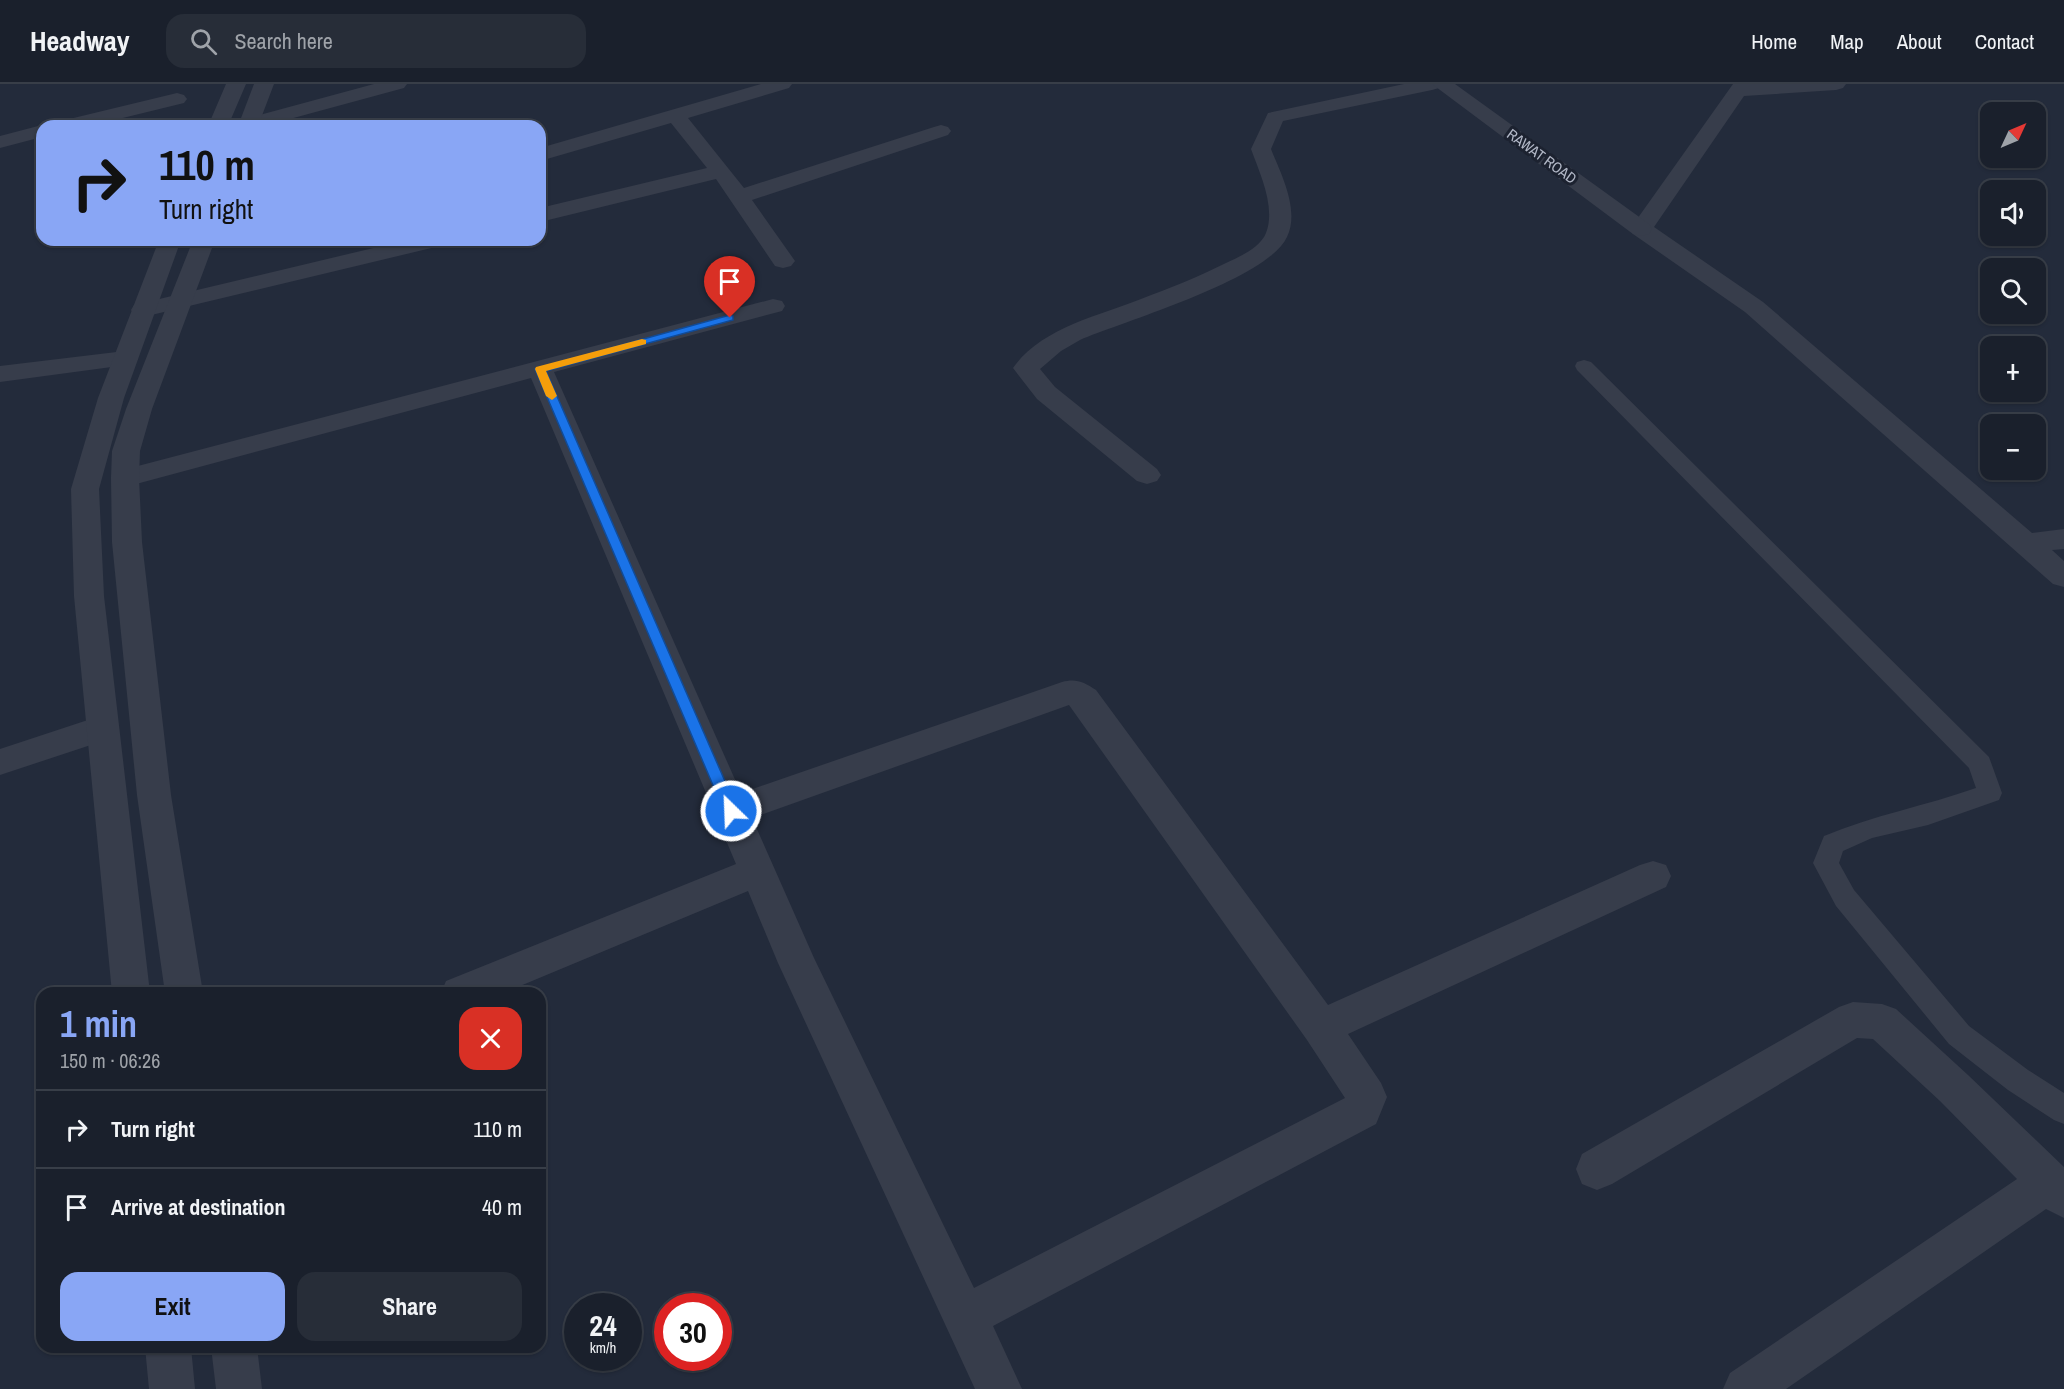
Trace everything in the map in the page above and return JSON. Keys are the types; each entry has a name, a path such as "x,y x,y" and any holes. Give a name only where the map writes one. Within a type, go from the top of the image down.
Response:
{"street":[{"path":"221,120 236,84"},
{"path":"250,120 264,84"},
{"path":"266,120 397,84"},
{"path":"546,153 782,84"},
{"path":"1147,475 1046,393 1026,368 1043,351 1070,335 1206,283 1248,263 1275,239 1281,208 1261,149 1275,117 1431,84"},
{"name":"RAWAT ROAD","path":"1442,84 1641,229 1754,307 2064,576"},
{"path":"1641,229 1740,87 1836,84"},
{"path":"89,120 177,99"},
{"path":"675,115 721,171 783,261"},
{"path":"739,197 940,131"},
{"path":"0,142 36,133"},
{"path":"546,214 721,171"},
{"path":"130,987 88,596 85,489 111,398 168,246"},
{"path":"183,987 154,795 127,542 124,478 126,451 139,409 202,246"},
{"path":"143,310 411,246"},
{"path":"124,478 773,306"},
{"path":"0,374 125,359"},
{"path":"540,369 797,963 999,1389"},
{"path":"2027,544 2064,539"},
{"path":"731,811 1073,691 1085,699 1321,1027 1366,1097 1362,1110 965,1317"},
{"path":"0,762 103,728"},
{"path":"475,987 757,871"},
{"path":"1321,1027 1653,876"},
{"path":"1597,1169 1852,1020 1882,1022 1954,1088 2056,1189 1746,1389"},
{"path":"169,1353 172,1389"},
{"path":"235,1353 239,1389"}],"lane":[{"path":"1584,366 1980,764 1990,794 1928,815 1868,829 1833,844 1826,864 1845,898 1959,1035 2018,1080 2064,1110"}],"slow traffic":[{"path":"552,396 540,369 642,342"}],"route":[{"path":"730,318 540,369 731,811"}]}
